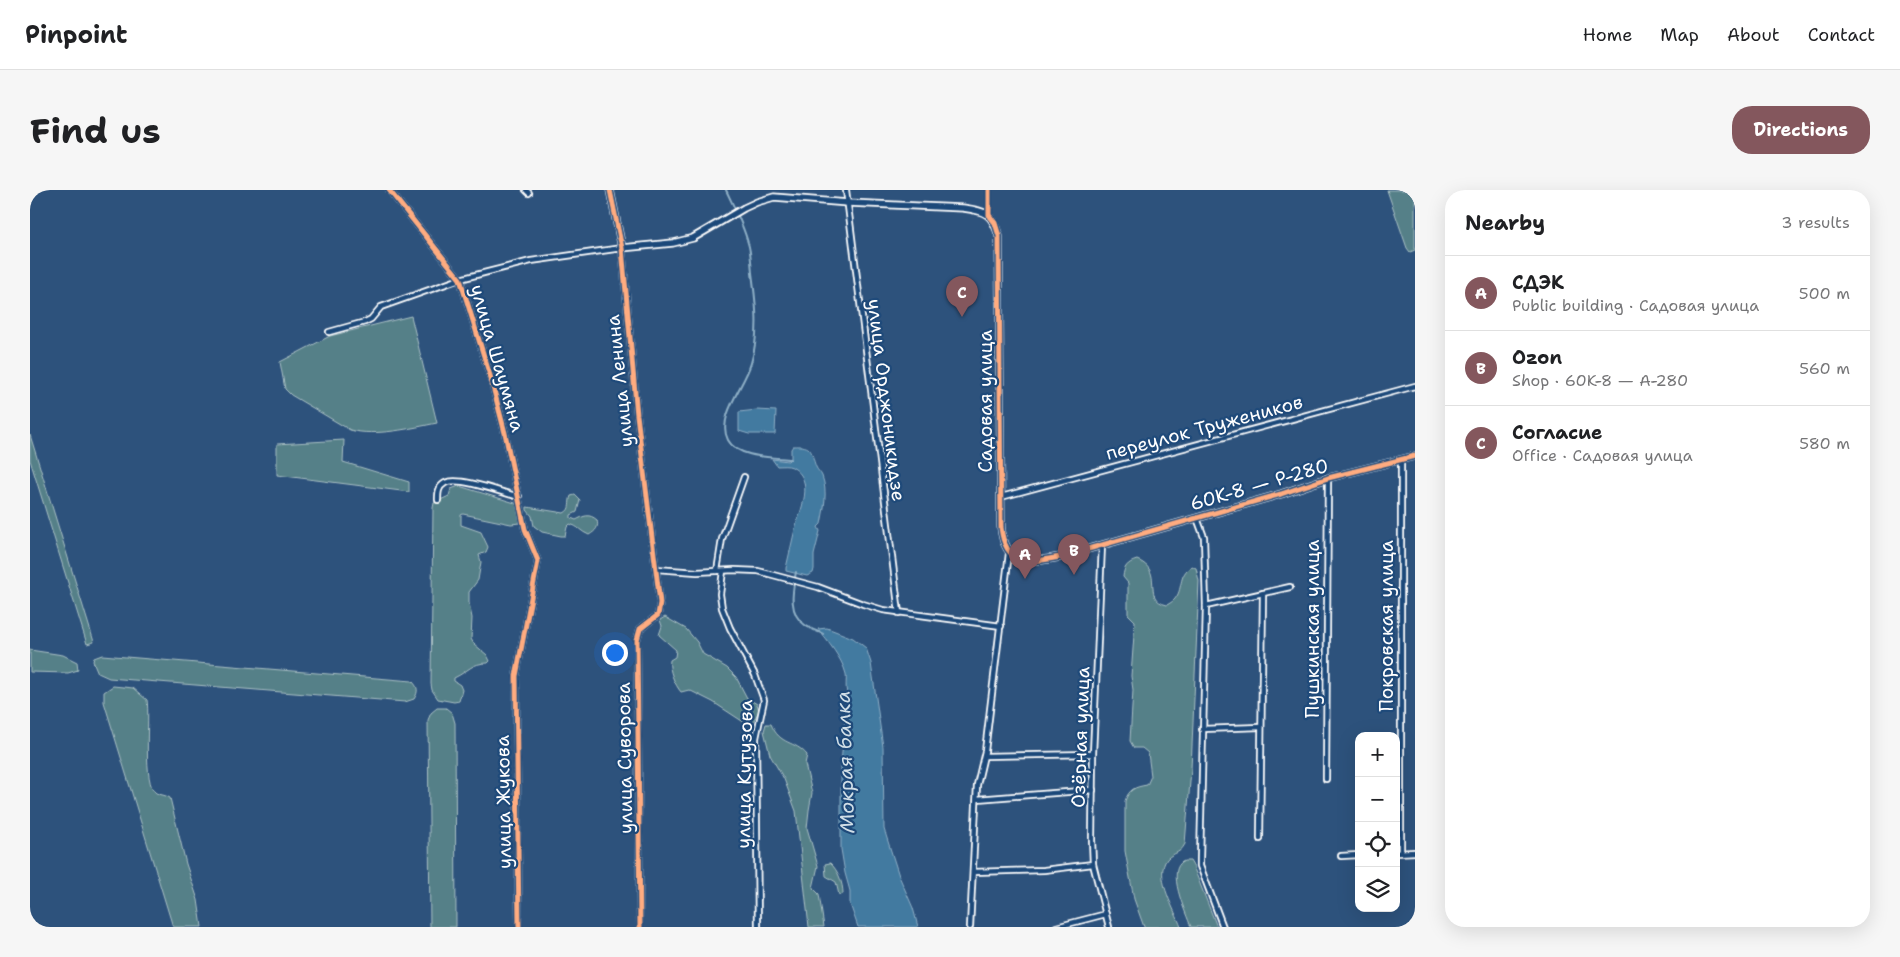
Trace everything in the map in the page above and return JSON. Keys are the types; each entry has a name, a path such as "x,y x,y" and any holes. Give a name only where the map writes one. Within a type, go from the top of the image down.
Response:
{"street":[{"name":"улица Шаумяна","path":"389,190 460,279 491,379 505,433 525,529 538,561 516,676"},
{"name":"улица Ленина","path":"610,190 622,248 637,415 656,569"},
{"name":"улица Орджоникидзе","path":"846,190 899,613"},
{"name":"Садовая улица","path":"970,927 978,785 984,756 1009,553 1002,538 999,236 995,223 989,215 989,190"},
{"path":"329,332 365,322 371,319 381,307 460,279 530,261 673,243 694,238 744,208 774,197 848,203 963,208 978,210 989,215"},
{"name":"переулок Тружеников","path":"1001,497 1415,386"},
{"name":"60К-8 — Р-280","path":"1009,553 1022,559 1042,560 1197,518 1328,478 1415,456"},
{"name":"Покровская улица","path":"1399,822 1401,460"},
{"path":"716,571 722,539 744,477"},
{"name":"Пушкинская улица","path":"1326,779 1328,478"},
{"path":"438,500 438,490 444,484 453,481 519,497"},
{"path":"1197,518 1204,537 1206,606 1200,866 1223,927"},
{"name":"Озёрная улица","path":"1102,545 1092,790 1094,864 1109,927"},
{"path":"656,569 697,572 746,570 770,574 818,587 863,604 899,613 1001,626"},
{"name":"улица Суворова","path":"640,927 637,640 640,629 658,615 660,610 656,569"},
{"name":"улица Кутузова","path":"723,571 720,594 722,608 764,700 756,738 758,927"},
{"path":"1206,606 1290,587"},
{"path":"1260,839 1263,593"},
{"name":"улица Жукова","path":"516,676 519,927"},
{"path":"1202,729 1261,727"},
{"path":"984,756 1093,754"},
{"path":"977,799 1092,790"},
{"path":"1400,852 1415,852"},
{"path":"1341,856 1355,855"},
{"path":"973,872 1044,870 1094,864"},
{"path":"1056,927 1106,914"}],"green space":[{"path":"1387,190 1415,190 1415,250 1410,252 1407,248"},
{"path":"411,316 437,423 371,433 350,430 291,395 285,389 280,362 330,336"},
{"path":"30,435 94,642 87,644 30,460"},
{"path":"344,440 343,462 409,482 409,492 277,475 277,444"},
{"path":"459,486 515,503 519,510 520,523 511,524 461,515 461,525 481,532 488,547 486,552 479,555 481,562 478,580 469,592 469,603 472,618 471,639 487,655 490,661 474,666 454,678 454,681 460,685 462,690 459,701 454,702 438,699 432,690 431,684 433,508 434,503 449,496 451,489"},
{"path":"575,495 580,500 577,512 571,515 571,518 576,520 591,516 597,520 598,525 593,532 589,535 570,524 567,527 565,536 561,536 542,532 534,526 532,516 527,507 564,513 569,508 571,496"},
{"path":"1137,560 1146,565 1150,571 1155,597 1159,602 1167,605 1177,596 1184,574 1192,566 1196,568 1199,581 1191,769 1185,844 1183,848 1167,859 1163,869 1167,895 1181,927 1144,927 1134,899 1125,851 1125,801 1133,789 1147,785 1151,776 1148,753 1142,748 1134,748 1130,741 1133,690 1131,676 1135,621 1128,614 1128,583 1123,577 1127,566"},
{"path":"665,617 686,629 697,642 703,654 727,668 736,677 747,698 757,704 759,711 752,724 742,721 713,702 689,690 681,692 674,681 670,668 670,660 675,657 676,650 659,635 662,626 660,620"},
{"path":"30,650 63,655 77,662 78,670 68,673 30,672"},
{"path":"102,655 412,681 417,687 417,694 414,699 405,702 109,678 98,673 93,661 94,658"},
{"path":"113,686 133,688 147,700 149,777 156,793 170,798 186,864 198,900 202,927 173,927 104,702 104,692"},
{"path":"437,708 446,708 452,713 455,723 456,927 430,927 428,720 431,713"},
{"path":"766,724 771,724 783,740 798,747 807,755 805,764 812,793 807,828 818,866 813,888 819,894 824,927 809,927 796,811 784,779 770,755 764,731"},
{"path":"1184,861 1190,861 1193,866 1217,927 1191,927 1178,892 1176,873"},
{"path":"830,863 839,877 843,894 839,895 836,882 826,876 825,864"}],"water":[{"path":"757,410 776,411 775,434 749,434 739,431 739,412"},
{"path":"793,446 805,447 810,450 822,476 825,488 821,524 818,527 820,531 814,555 814,569 813,573 807,576 786,571 795,529 803,505 805,488 803,480 792,467 777,466 772,459 788,461 791,458"},
{"path":"827,628 853,638 866,648 871,663 883,747 884,829 899,876 913,908 918,927 858,927 850,904 850,891 841,849 841,764 847,694 846,676 838,656 818,629"}],"waterway":[{"name":"Мокрая балка","path":"726,190 741,222 749,246 755,296 756,340 748,372 728,411 725,431 728,440 739,450 756,456 791,459"},
{"name":"Мокрая балка","path":"796,572 793,600 796,614 805,625 823,634"}],"cycle path":[{"path":"389,190 460,279 491,379 505,433 525,529 538,561 516,676 519,927"},
{"path":"610,190 622,248 637,415 660,603 658,615 640,629 637,640 640,927"},
{"path":"989,190 989,215 995,223 999,236 1001,527 1003,540 1007,549 1013,555 1020,559 1028,560 1060,557 1281,494 1328,478 1415,456"}],"place":[{"name":"Согласие","path":"962,317"},
{"name":"Ozon","path":"1074,575"},
{"name":"СДЭК","path":"1025,579"}]}
